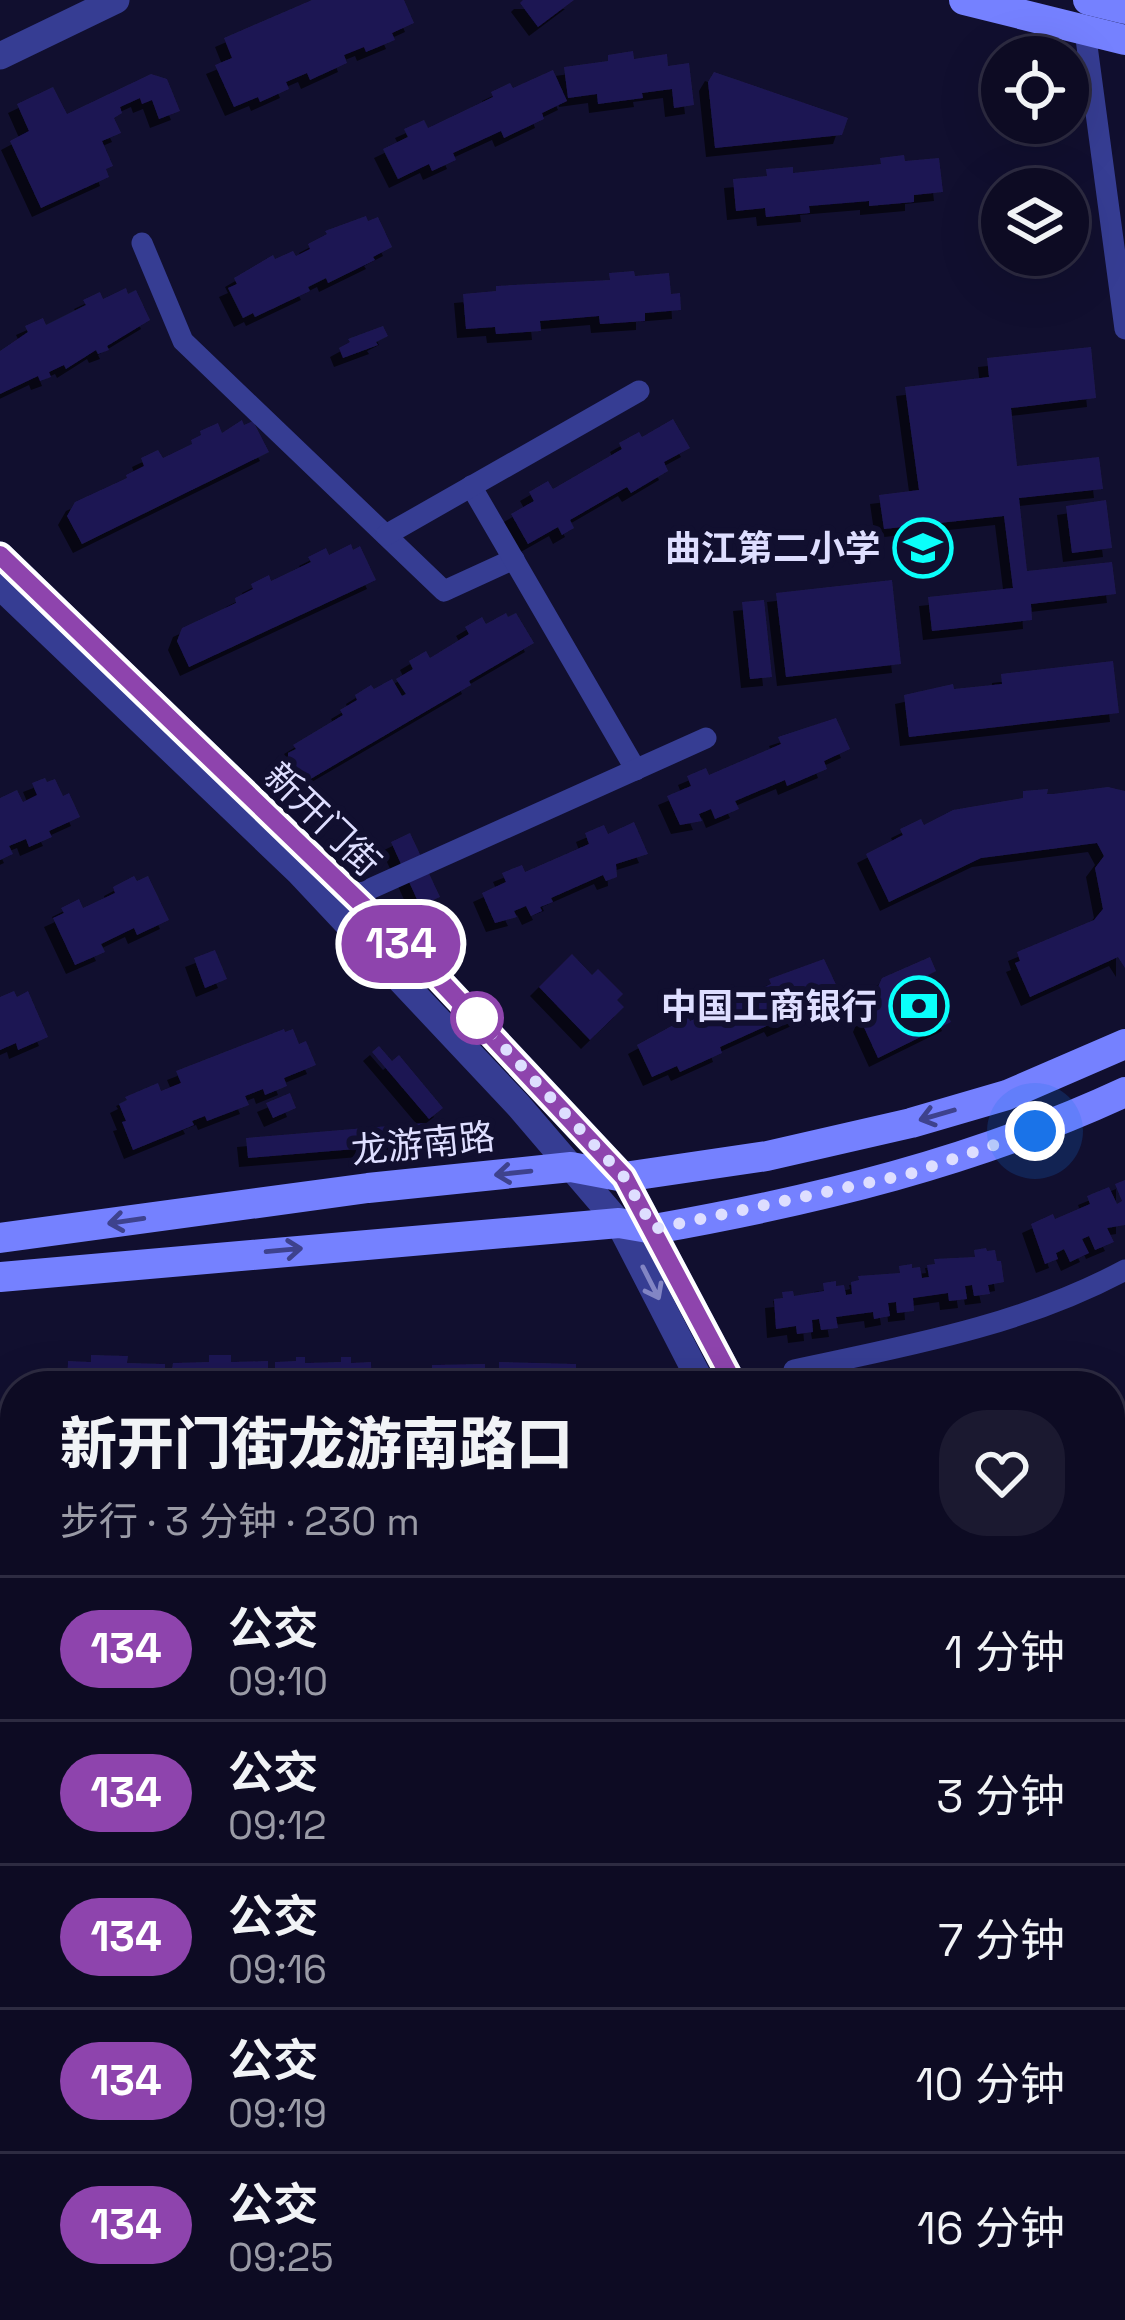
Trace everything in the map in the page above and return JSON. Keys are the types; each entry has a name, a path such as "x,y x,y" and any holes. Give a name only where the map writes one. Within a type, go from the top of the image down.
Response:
{"main road":[{"path":"964,0 1086,15 1125,9"},
{"path":"1086,15 1125,40"},
{"name":"龙游南路","path":"0,1238 368,1187 571,1167 624,1177 767,1156 1007,1095 1125,1045"},
{"path":"0,1277 619,1222 654,1229 909,1174 996,1146 1125,1092"}],"street":[{"path":"0,56 116,0"},
{"path":"1086,15 1125,329"},
{"path":"142,243 183,340 444,591 514,559"},
{"path":"386,535 639,391"},
{"path":"471,486 636,770"},
{"name":"新开门街","path":"0,555 475,1017 624,1177 727,1371"},
{"name":"新开门街","path":"0,586 299,872 412,989 571,1167 619,1222 695,1371"},
{"path":"352,898 706,738"},
{"path":"794,1370 925,1342 1071,1299 1125,1270"}],"building":[{"path":"312,0 404,0 414,23 392,33 395,40 344,55 347,63 310,80 307,73 286,82 289,89 234,107 215,65 232,58 224,38"},
{"path":"574,0 538,27 520,3"},
{"path":"633,51 634,59 667,54 668,66 689,63 694,105 674,108 672,89 598,104 597,94 568,98 564,67 608,61 608,55"},
{"path":"553,70 567,101 542,113 544,119 504,138 501,131 453,153 456,160 432,171 429,164 398,179 383,149 408,137 404,129 424,120 428,128 493,97 491,92 510,83 513,88"},
{"path":"714,72 848,118 842,135 715,148 708,82"},
{"path":"151,74 167,79 180,111 159,119 152,100 142,104 140,98 120,107 122,113 114,118 121,133 102,141 113,166 106,169 109,177 41,208 10,141 29,131 17,104 53,87 67,114"},
{"path":"904,155 905,161 939,158 943,192 914,195 914,202 809,206 810,213 766,217 765,208 736,211 733,179 767,176 766,169 793,167 793,173 881,164 880,158"},
{"path":"366,216 368,221 378,217 392,247 328,283 326,278 308,287 310,291 243,318 228,288 237,284 234,278 273,255 275,259 293,251 296,256 310,249 308,244 325,231"},
{"path":"634,271 635,276 669,273 671,294 680,293 681,310 645,313 645,321 600,324 599,316 540,321 541,331 496,334 495,327 466,329 463,294 496,291 496,286 610,280 609,273"},
{"path":"126,288 128,294 136,290 150,320 107,346 109,350 98,354 96,350 66,369 64,365 49,372 51,377 40,381 38,376 0,394 0,351 28,332 25,326 43,318 46,325 86,305 83,300 100,292 103,299"},
{"path":"383,326 388,336 378,345 343,358 339,348 348,339"},
{"path":"1091,347 1096,398 1011,408 1017,466 1099,457 1103,489 1019,498 1027,571 1112,562 1116,594 1031,604 1032,620 932,631 928,597 1013,588 1004,516 884,529 879,495 919,490 905,387 989,377 987,358"},
{"path":"673,419 690,448 664,462 668,471 631,493 627,487 570,520 574,528 562,535 558,527 528,544 511,514 534,501 529,492 548,481 553,489 622,449 619,443 639,432 642,437"},
{"path":"242,420 244,425 253,421 269,452 82,544 67,516 75,502 127,478 144,466 141,458 158,450 163,458 192,444 200,431 218,423 222,433"},
{"path":"1106,500 1112,548 1072,553 1066,506"},
{"path":"351,544 353,550 360,546 376,580 189,667 177,641 182,628 236,603 235,598 253,589 251,584 269,575 271,581 311,562 308,557 326,548 329,555"},
{"path":"892,580 901,664 786,677 776,593"},
{"path":"764,600 772,677 750,679 742,602"},
{"path":"506,613 508,617 516,613 534,643 302,784 288,759 288,753 296,749 293,745 343,715 340,710 371,685 374,689 392,679 402,696 406,694 396,679 413,669 409,661 426,651 430,658 469,634 465,627 482,617 486,624"},
{"path":"1113,661 1119,713 909,737 904,695 953,684 954,689 1002,684 1001,674"},
{"path":"836,718 850,749 824,761 827,769 735,801 739,809 715,819 711,809 699,814 702,821 680,825 667,796 691,786 687,776 706,768 709,775 781,744 778,737"},
{"path":"45,778 47,782 55,779 63,796 69,793 80,817 49,831 52,837 29,847 26,839 9,846 13,854 0,860 0,798 17,790 23,802 37,795 32,783"},
{"path":"1108,787 1125,791 1125,968 1118,957 1030,997 1015,963 1020,961 1017,952 1094,920 1103,909 1095,868 1104,856 1097,843 981,858 889,902 866,854 903,835 900,829 921,819 924,825 953,810 1023,798 1023,791 1048,789 1047,794 1053,794"},
{"path":"634,822 648,854 616,864 617,877 606,881 603,875 551,898 553,902 531,916 526,906 514,911 517,917 495,923 482,893 506,882 502,873 522,865 525,872 589,844 585,833 604,825 608,834"},
{"path":"410,833 440,897 420,906 391,842"},
{"path":"134,876 137,881 148,876 169,920 137,935 134,928 101,944 105,952 75,965 53,918 79,899 83,908 115,893 113,887"},
{"path":"215,950 227,979 205,988 194,958"},
{"path":"572,954 592,975 598,969 623,994 617,1000 624,1007 590,1040 539,987"},
{"path":"930,957 936,971 928,975 951,1022 878,1058 862,1023 882,978"},
{"path":"824,959 839,991 813,1003 816,1010 720,1047 722,1053 680,1072 677,1066 652,1077 637,1045 688,1017 690,1021 771,984 769,979"},
{"path":"14,991 17,997 28,991 48,1037 18,1050 16,1043 0,1050 0,997"},
{"path":"293,1029 299,1044 306,1041 316,1065 284,1078 287,1086 265,1095 263,1089 245,1096 249,1105 207,1121 205,1116 192,1121 194,1125 133,1150 119,1104 125,1097 158,1083 161,1091 181,1083 176,1071"},
{"path":"379,1046 392,1061 399,1055 443,1108 429,1119 372,1052"},
{"path":"290,1093 296,1108 273,1118 266,1103"},
{"path":"425,1123 427,1143 248,1158 246,1138"},
{"path":"1125,1180 1125,1225 1107,1228 1114,1242 1095,1250 1089,1236 1082,1239 1089,1253 1070,1262 1064,1249 1056,1253 1058,1259 1045,1264 1031,1224 1090,1204 1087,1196 1109,1187 1117,1204 1122,1201 1115,1184"},
{"path":"974,1250 995,1250 1001,1261 1004,1282 988,1285 990,1294 974,1296 972,1285 965,1286 967,1299 949,1301 948,1293 913,1298 914,1311 897,1313 896,1302 888,1303 890,1316 874,1319 873,1312 836,1317 838,1328 821,1330 819,1319 812,1320 813,1332 797,1334 796,1326 776,1329 774,1299 783,1298 782,1292 793,1291 794,1296 824,1291 823,1283 836,1281 836,1286 844,1285 846,1295 852,1294 851,1282 859,1280 858,1276 900,1273 899,1266 912,1264 912,1268 920,1267 922,1278 929,1277 927,1265 935,1264 934,1259 975,1257"},
{"path":"91,1355 128,1356 127,1363 165,1364 165,1371 68,1371 68,1361 91,1362"},
{"path":"209,1355 231,1355 231,1362 268,1361 268,1371 172,1371 173,1363 209,1362"},
{"path":"296,1357 305,1357 305,1363 341,1362 341,1357 351,1357 351,1363 371,1362 371,1371 275,1371 275,1362 296,1361"},
{"path":"499,1362 576,1364 576,1371 499,1371"},
{"path":"485,1364 485,1371 432,1371 432,1365"}],"bus line":[{"name":"134","path":"0,555 432,972 624,1177 727,1371"}],"place":[{"name":"曲江第二小学","path":"923,548"},
{"name":"中国工商银行","path":"919,1006"}],"route":[{"path":"477,1018 624,1177 654,1229 909,1174 1035,1131"}]}
